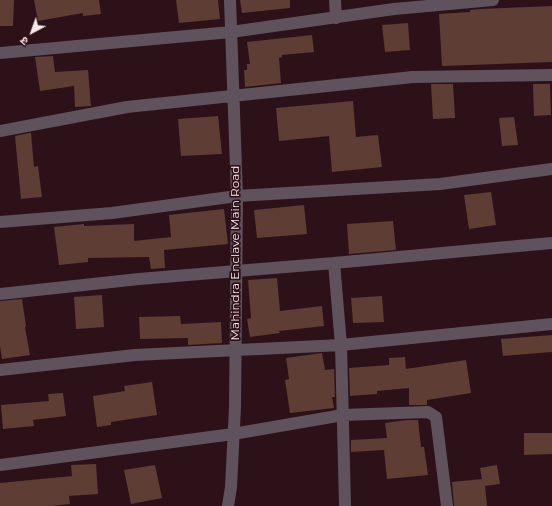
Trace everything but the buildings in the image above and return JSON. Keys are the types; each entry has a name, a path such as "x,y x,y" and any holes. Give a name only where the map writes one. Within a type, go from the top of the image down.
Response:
{"street":[{"name":"Mahindra Enclave Main Road","path":"228,506 233,434 237,196 230,0"},
{"path":"335,0 336,18"},
{"path":"0,53 231,32 394,9 493,0"},
{"path":"0,131 127,107 233,97 413,76 552,74"},
{"path":"0,222 112,213 237,196 440,184 552,169"},
{"path":"0,294 139,278 552,244"},
{"path":"334,263 341,345 345,505"},
{"path":"0,370 135,355 341,345 552,324"},
{"path":"0,465 233,434 343,415 428,412 436,417 447,506"}]}
